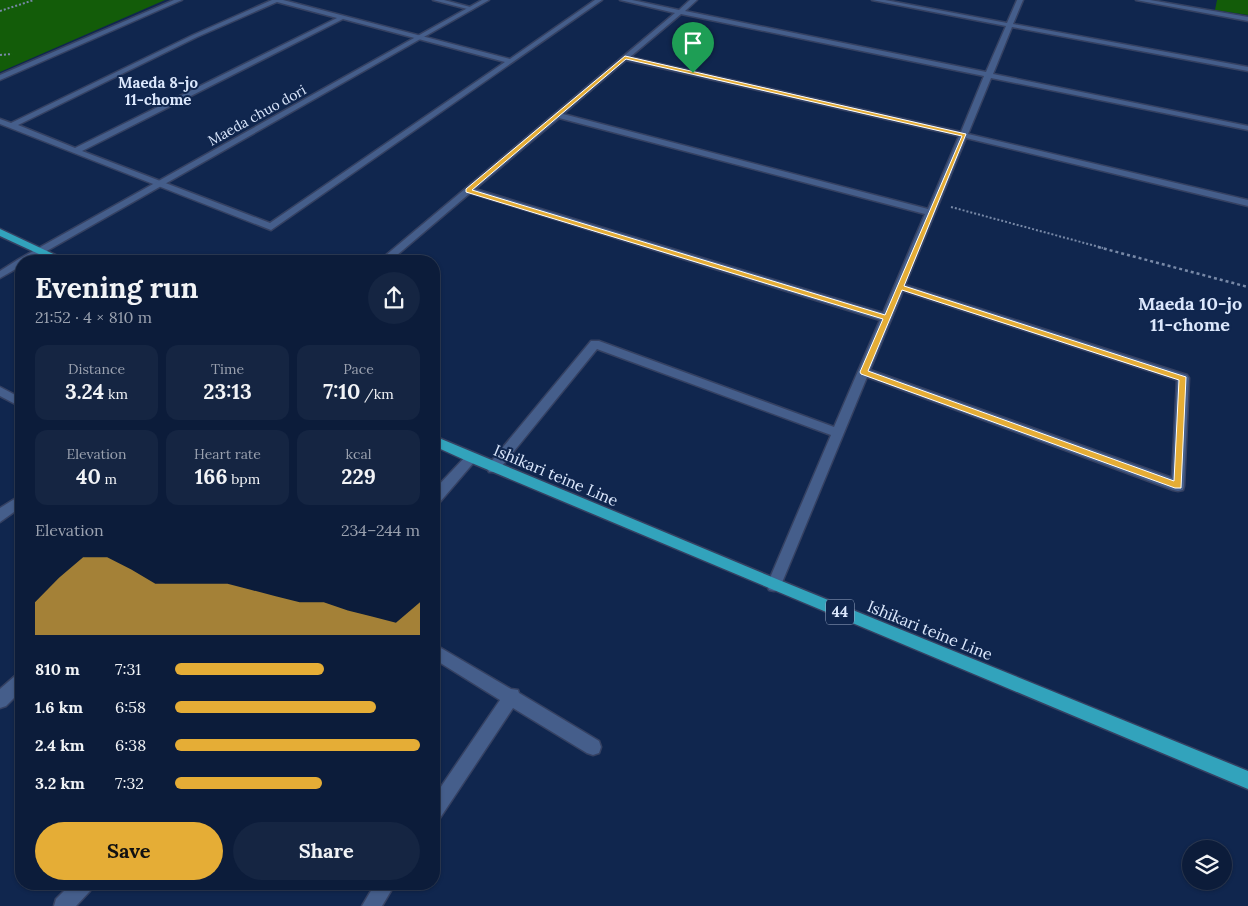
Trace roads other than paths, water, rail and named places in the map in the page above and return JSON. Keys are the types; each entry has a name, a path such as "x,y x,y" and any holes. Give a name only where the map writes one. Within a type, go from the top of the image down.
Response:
{"main road":[{"path":"0,232 48,255"},
{"name":"Ishikari teine Line","path":"440,443 493,468 1248,780"}],"street":[{"path":"0,78 179,0"},
{"path":"12,125 195,36 277,0 511,61"},
{"path":"436,0 471,8"},
{"name":"Maeda chuo dori","path":"33,255 486,0"},
{"path":"0,120 158,184 271,227 599,0"},
{"path":"623,0 1248,128"},
{"path":"391,255 694,0"},
{"path":"875,0 1248,69"},
{"path":"774,585 1020,0"},
{"path":"1139,0 1248,18"},
{"path":"76,151 343,17"},
{"path":"625,58 964,135 1248,203"},
{"path":"557,115 934,208"},
{"path":"468,190 887,318"},
{"name":"Maeda chuo dori","path":"0,274 15,266"},
{"path":"864,372 1178,486 1183,378 900,287"},
{"path":"493,468 595,344 838,433"},
{"path":"0,391 15,400"},
{"path":"440,492 471,458"},
{"path":"0,516 15,505"},
{"path":"440,654 512,696 593,747"},
{"path":"0,700 15,686"},
{"path":"440,803 512,696"},
{"path":"63,906 78,890"},
{"path":"371,906 382,890"}],"district":[{"name":"Maeda 8-jo 11-chome","path":"158,92"},
{"name":"Maeda 10-jo 11-chome","path":"1190,314"}]}
